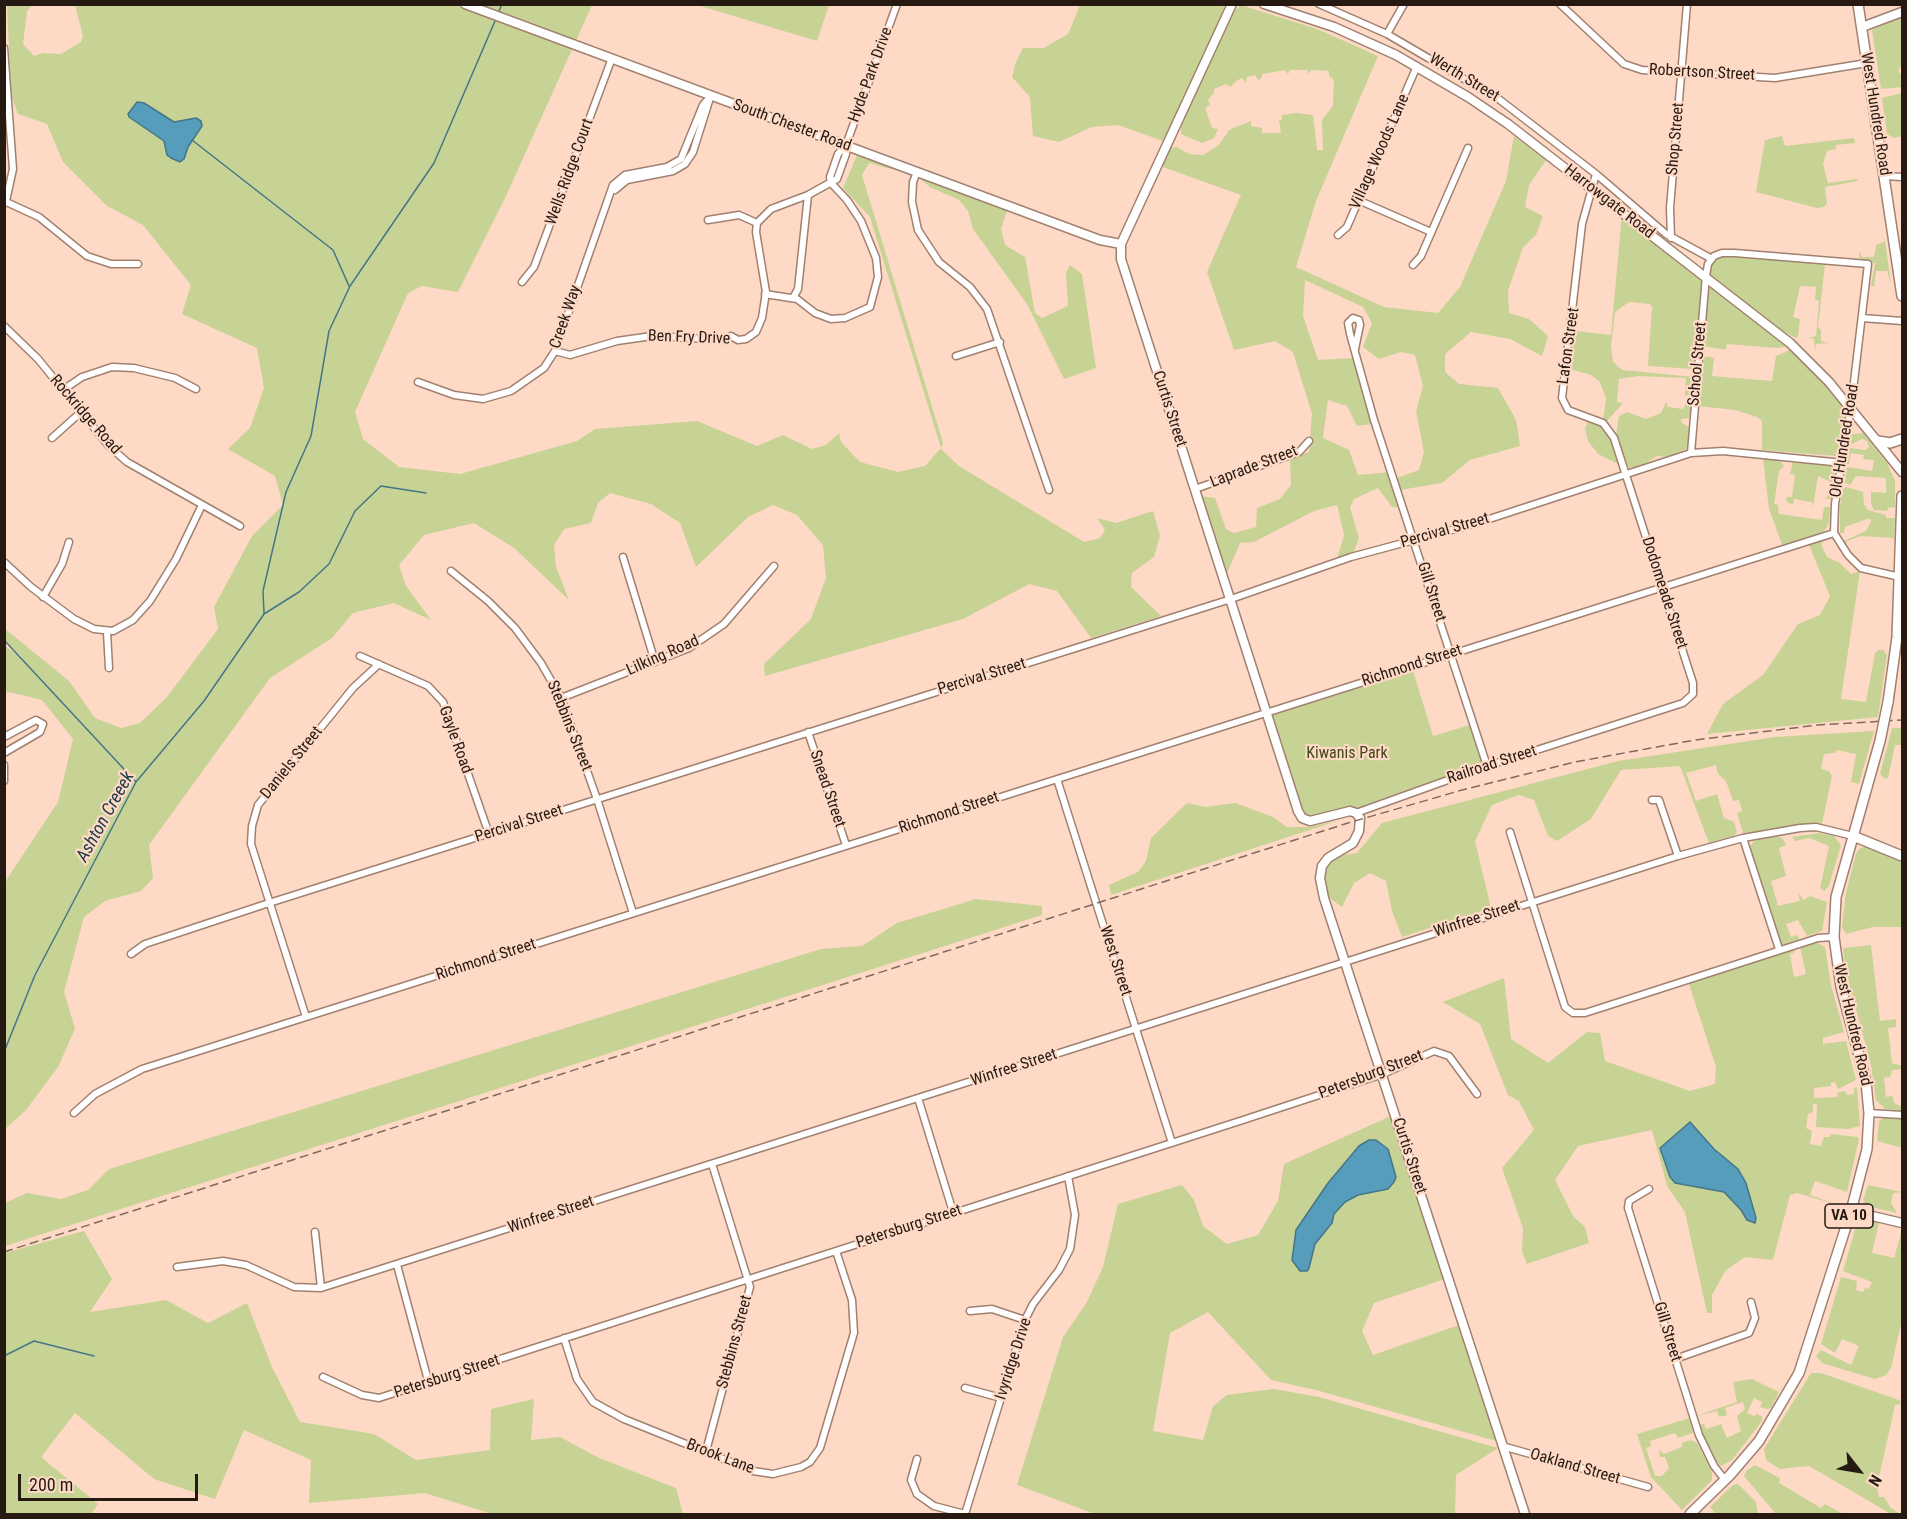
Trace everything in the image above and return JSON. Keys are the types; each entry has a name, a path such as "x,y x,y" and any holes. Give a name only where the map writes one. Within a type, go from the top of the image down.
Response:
{"main road":[{"name":"West Hundred Road","path":"1858,4 1902,296"},
{"path":"1878,441 1890,443 1902,439"},
{"name":"West Hundred Road","path":"1690,1515 1725,1480 1771,1424 1799,1372 1851,1211 1867,1149 1869,1113 1866,1082 1841,987 1834,938 1836,897 1880,741 1888,702 1895,655 1901,570 1902,496"},
{"path":"1853,836 1902,856"}],"street":[{"name":"South Chester Road","path":"465,4 710,97 1100,240 1121,244"},
{"name":"Hyde Park Drive","path":"831,183 837,179 846,154 846,145 897,4"},
{"path":"1121,244 1232,4"},
{"name":"Harrowgate Road","path":"1264,4 1334,27 1417,66 1491,112 1790,343 1851,407 1902,472"},
{"name":"Werth Street","path":"1318,4 1388,34 1508,105 1596,174 1671,238 1712,259"},
{"path":"1388,34 1404,4"},
{"name":"Robertson Street","path":"1560,4 1624,64 1642,70 1774,78 1867,63"},
{"name":"Shop Street","path":"1671,238 1670,208 1687,4"},
{"path":"1862,27 1902,12"},
{"path":"4,48 13,169 5,201 39,217 87,256 111,264 138,264"},
{"name":"Wells Ridge Court","path":"522,282 534,267 612,58"},
{"name":"Village Woods Lane","path":"1338,235 1347,227 1417,66"},
{"name":"Creek Way","path":"418,382 465,398 495,397 511,391 535,376 555,351 607,203 615,188 623,182 673,171 685,164 693,152 709,107 710,97"},
{"path":"1413,265 1421,256 1468,148"},
{"path":"917,172 913,182 912,202 918,230 939,261 978,296 987,309 1049,490"},
{"path":"1590,187 1596,174"},
{"path":"1885,176 1902,177"},
{"path":"831,183 854,210 876,258 878,277 870,306 845,318 831,319 814,313 793,298 765,294 765,279 756,232 757,223 771,209 808,195 831,183"},
{"name":"Lafon Street","path":"1590,187 1582,224 1563,398 1568,410 1608,427 1625,474"},
{"path":"793,298 798,289 808,195"},
{"path":"1358,200 1431,232"},
{"path":"708,220 739,215 757,223"},
{"name":"Curtis Street","path":"1121,244 1121,259 1298,812 1307,821"},
{"name":"Old Hundred Road","path":"1712,259 1722,253 1735,253 1868,264 1851,407 1835,504 1834,533"},
{"path":"1706,276 1712,259"},
{"name":"School Street","path":"1691,453 1706,276"},
{"name":"Ben Fry Drive","path":"555,351 570,355 617,341 652,336 727,340 731,336 738,340 746,339 756,332 762,318 765,294"},
{"path":"1862,318 1902,321"},
{"name":"Rockridge Road","path":"4,326 21,340 108,445 127,462 240,526"},
{"path":"956,356 1000,342"},
{"name":"Gill Street","path":"1355,349 1374,420 1487,766"},
{"path":"63,390 93,372 112,367 134,368 175,378 196,389"},
{"path":"52,438 81,412"},
{"name":"Laprade Street","path":"1195,489 1299,452 1309,441"},
{"name":"Percival Street","path":"131,954 145,944 269,903 1230,599 1351,557 1414,540 1691,453 1723,451 1843,463"},
{"name":"Dodomeade Street","path":"1625,474 1693,683 1690,698 1677,705"},
{"path":"4,562 43,597 86,626 107,632 127,625 150,601 176,559 202,505"},
{"path":"1834,533 1848,555 1862,568 1901,570"},
{"name":"Richmond Street","path":"74,1113 95,1094 142,1069 1834,533"},
{"path":"43,597 62,564 69,542"},
{"path":"622,557 655,662"},
{"name":"Lilking Road","path":"561,698 689,648 724,624 774,566"},
{"name":"Stebbins Street","path":"451,571 488,600 515,628 541,663 561,698 597,799 633,913"},
{"path":"107,632 109,668"},
{"path":"1895,655 1902,643"},
{"name":"Gayle Road","path":"360,656 428,686 443,702 489,834"},
{"name":"Daniels Street","path":"306,1017 251,844 252,826 258,805 353,688 379,664"},
{"name":"Railroad Street","path":"1307,821 1348,812 1356,813 1487,766 1677,705"},
{"path":"4,737 36,720 43,724 40,732 4,753"},
{"name":"Snead Street","path":"808,732 846,846"},
{"path":"4,765 4,781"},
{"name":"West Street","path":"1057,779 1172,1143"},
{"path":"1652,800 1659,800 1678,856"},
{"name":"Curtis Street","path":"1356,813 1360,823 1355,840 1347,849 1328,858 1320,871 1324,898 1347,962 1525,1515"},
{"name":"Winfree Street","path":"177,1267 223,1260 246,1265 294,1287 321,1288 1678,856 1743,838 1816,828 1853,836"},
{"path":"1510,832 1566,1007 1573,1012 1585,1013 1779,949 1818,938 1834,938"},
{"path":"1743,838 1779,949"},
{"name":"Petersburg Street","path":"323,1377 362,1395 379,1398 1383,1074 1438,1051 1454,1062 1477,1094"},
{"path":"918,1098 953,1212"},
{"path":"1869,1113 1902,1115"},
{"name":"Stebbins Street","path":"706,1451 750,1292 749,1278 712,1164"},
{"name":"Ivyridge Drive","path":"965,1514 1025,1320 1033,1304 1059,1270 1070,1249 1075,1215 1068,1176"},
{"name":"Gill Street","path":"1649,1189 1629,1201 1628,1208 1699,1435 1714,1466 1725,1480"},
{"path":"1851,1211 1902,1223"},
{"path":"315,1232 321,1288"},
{"name":"Brook Lane","path":"564,1338 577,1379 593,1402 624,1419 753,1471 773,1474 801,1467 816,1455 854,1333 852,1300 836,1251"},
{"path":"397,1264 429,1383"},
{"path":"1675,1359 1749,1333 1755,1318 1750,1302"},
{"path":"970,1311 992,1309 1025,1320"},
{"path":"965,1388 1001,1398"},
{"name":"Oakland Street","path":"1502,1446 1648,1487"},
{"path":"917,1459 911,1480 917,1494 934,1506 965,1514"}],"green space":[{"path":"457,4 491,17 470,5 592,5 506,196 458,292 422,286 408,293 355,412 363,439 399,467 460,474 577,441 595,429 697,421 757,446 783,435 812,449 826,445 839,433 841,442 860,462 898,472 925,466 941,448 870,217 843,188 858,153 899,168 895,170 869,163 862,175 943,443 941,449 959,466 1084,542 1100,538 1105,530 1097,518 1116,523 1153,511 1160,536 1154,557 1132,573 1131,587 1161,616 1091,638 1057,591 1029,584 963,619 765,676 764,664 811,619 826,578 823,545 797,515 773,505 748,517 696,567 680,523 651,504 610,493 598,503 591,523 564,529 554,545 556,567 569,600 514,548 474,523 424,535 399,565 406,586 431,620 394,603 353,613 332,638 270,678 149,845 153,878 141,891 105,901 84,917 64,992 75,1029 58,1067 26,1110 5,1129 5,882 58,802 73,739 42,700 5,691 5,646 23,658 5,641 4,628 69,681 95,718 121,728 140,723 167,697 218,629 214,607 252,536 283,505 275,476 228,449 250,428 264,388 257,348 182,314 191,285 143,225 107,206 63,162 47,124 18,114 11,95 7,5 32,5 27,11 23,44 34,56 43,53 61,54 81,42 83,36 75,5"},
{"path":"697,5 829,5 817,41"},
{"path":"1080,5 1223,5 1225,12 1163,141 1118,125 1092,127 1059,142 1033,136 1030,97 1012,77 1016,62 1023,48 1044,48 1068,34"},
{"path":"1241,5 1317,29 1378,56 1316,201 1296,267 1384,307 1438,313 1460,287 1506,181 1514,136 1546,160 1529,185 1525,207 1543,216 1536,235 1523,247 1508,291 1509,313 1529,319 1548,336 1542,356 1510,339 1471,332 1445,354 1445,372 1459,384 1498,388 1516,420 1520,446 1470,460 1442,483 1400,490 1397,478 1419,470 1424,452 1416,411 1423,386 1415,355 1401,352 1379,359 1363,347 1372,323 1363,307 1305,280 1303,316 1318,360 1353,358 1373,424 1357,426 1347,406 1328,400 1323,438 1349,450 1358,475 1390,472 1402,507 1392,507 1378,488 1354,499 1350,508 1359,538 1353,554 1337,559 1344,535 1337,505 1314,511 1254,542 1240,543 1226,576 1201,496 1215,498 1226,529 1234,533 1256,527 1257,508 1280,499 1291,485 1290,459 1309,452 1312,414 1293,352 1275,341 1234,350 1207,272 1241,195 1160,166 1170,148 1176,147 1190,154 1203,155 1219,145 1229,130 1251,121 1251,126 1262,128 1262,133 1281,133 1279,120 1282,120 1282,115 1296,113 1313,115 1317,150 1323,150 1322,120 1333,106 1334,80 1329,76 1329,71 1311,70 1309,74 1307,70 1290,70 1288,74 1285,70 1262,74 1262,78 1258,80 1255,75 1247,77 1246,83 1242,78 1231,87 1226,84 1214,89 1214,93 1208,100 1210,105 1205,108 1212,128 1218,129 1214,138 1202,143 1181,134 1181,125 1232,13"},
{"path":"1902,16 1902,65 1898,70 1902,77 1902,87 1881,89 1872,30"},
{"path":"1902,93 1902,136 1894,138 1887,134 1882,98"},
{"path":"1782,136 1785,146 1854,138 1855,143 1836,145 1836,149 1827,151 1823,164 1828,183 1857,179 1858,181 1825,187 1827,203 1824,207 1817,208 1756,192 1765,140"},
{"path":"913,173 1008,208 1001,229 1005,245 1025,257 1035,313 1042,318 1068,306 1066,273 1070,265 1082,274 1096,368 1064,379 1027,304 973,229 968,211 959,200 930,187"},
{"path":"1622,214 1701,276 1702,281 1694,369 1648,366 1652,307 1650,304 1629,302 1615,312 1611,346 1613,362 1622,370 1694,377 1691,394 1685,396 1686,378 1638,376 1619,379 1617,402 1623,403 1606,422 1603,421 1606,398 1600,382 1591,375 1570,369 1576,331 1611,335"},
{"path":"1885,241 1891,284 1887,271 1876,271 1874,287 1871,286 1875,263 1859,258 1860,251 1862,257 1874,257 1876,245"},
{"path":"1718,254 1825,264 1818,327 1821,330 1821,341 1829,343 1816,344 1815,351 1814,339 1808,338 1816,336 1819,301 1815,300 1816,287 1800,286 1793,317 1800,319 1798,336 1796,338 1785,332 1784,338 1706,276"},
{"path":"1713,286 1786,344 1785,347 1727,344 1726,350 1703,346 1707,290"},
{"path":"1792,349 1848,408 1842,450 1836,456 1762,450 1762,421 1757,417 1735,410 1698,406 1704,356 1714,358 1712,376 1772,381 1776,356"},
{"path":"1666,402 1668,407 1683,409 1686,403 1691,407 1689,418 1681,419 1682,423 1689,427 1688,448 1668,457 1657,456 1643,465 1629,468 1616,435 1619,416 1627,412 1646,419 1661,413"},
{"path":"1588,421 1604,427 1609,433 1620,465 1598,454 1588,441 1585,429"},
{"path":"1863,433 1887,463 1895,481 1895,507 1888,508 1887,511 1874,510 1871,504 1871,492 1886,493 1886,478 1856,476 1850,485 1845,483 1847,467 1872,471 1874,460 1863,459 1864,455 1851,453 1849,464 1847,464 1850,448 1866,450 1869,447 1867,441 1862,439 1850,445 1852,434"},
{"path":"1763,458 1781,462 1784,466 1779,471 1774,504 1778,505 1779,514 1822,520 1824,507 1830,507 1829,523 1823,533 1783,547 1769,509"},
{"path":"1793,462 1833,466 1837,478 1833,499 1821,499 1827,498 1829,481 1818,476 1813,507 1812,502 1794,499 1793,505 1790,504 1786,500 1787,497 1792,497 1795,475 1790,474"},
{"path":"1846,487 1863,492 1864,504 1868,510 1886,515 1886,518 1895,518 1894,538 1861,536 1847,541 1846,547 1844,541 1866,531 1871,522 1870,518 1845,527 1844,533 1840,533 1840,507 1843,489"},
{"path":"1825,540 1821,544 1827,557 1840,563 1851,574 1860,571 1841,699 1866,702 1875,653 1883,650 1887,655 1878,717 1707,734 1723,704 1763,675 1798,624 1820,615 1830,596 1809,545"},
{"name":"Kiwanis Park","path":"1413,671 1433,736 1473,724 1486,763 1356,813 1310,821 1301,817 1272,715"},
{"path":"1892,728 1902,728 1902,745 1895,745 1888,778 1885,779 1880,774"},
{"path":"1874,731 1859,784 1851,782 1856,754 1837,750 1835,753 1824,754 1821,769 1829,771 1832,776 1822,824 1743,833 1737,813 1742,811 1739,800 1733,801 1726,781 1718,774 1716,765 1686,773 1696,801 1717,794 1724,818 1734,822 1737,832 1734,836 1709,843 1680,766 1621,770 1591,819 1557,841 1548,836 1534,800 1519,795 1492,805 1475,841 1491,908 1402,937 1392,911 1386,881 1370,873 1354,883 1342,907 1327,896 1323,878 1324,866 1336,856 1357,853 1382,823 1618,761 1775,737"},
{"path":"1187,803 1205,807 1235,803 1273,817 1287,827 1310,827 1340,820 1111,895 1109,885 1138,872 1146,861 1151,838"},
{"path":"1819,833 1834,836 1841,845 1829,886 1824,891 1820,888 1829,846 1809,838 1795,841 1792,837"},
{"path":"1775,836 1782,838 1786,845 1779,848 1786,876 1771,881 1778,906 1800,901 1798,893 1804,900 1810,896 1827,902 1822,931 1807,936 1798,920 1786,924 1791,937 1798,935 1799,939 1786,944 1779,944 1749,848 1754,841"},
{"path":"1866,846 1902,861 1902,927 1873,927 1846,934 1842,927 1846,892 1856,854 1859,849"},
{"path":"976,899 1042,906 1042,915 5,1246 5,1203 27,1193 61,1199 88,1190 109,1169 821,949 862,946 897,923"},
{"path":"1816,942 1825,947 1831,985 1844,1032 1823,1038 1823,1044 1846,1041 1856,1080 1838,1089 1835,1082 1831,1083 1831,1086 1814,1088 1814,1098 1837,1097 1838,1092 1845,1091 1847,1095 1854,1094 1854,1088 1857,1087 1860,1126 1848,1129 1816,1127 1817,1104 1813,1104 1813,1112 1808,1114 1806,1128 1812,1131 1810,1144 1821,1146 1824,1137 1830,1137 1831,1134 1859,1139 1847,1192 1815,1181 1810,1195 1841,1206 1797,1193 1790,1195 1773,1260 1745,1257 1725,1271 1712,1295 1712,1313 1707,1313 1685,1212 1667,1186 1652,1130 1578,1146 1555,1180 1573,1216 1585,1227 1589,1243 1527,1264 1522,1251 1523,1228 1502,1168 1534,1130 1519,1101 1508,1095 1480,1024 1443,1002 1504,978 1511,1039 1548,1063 1587,1032 1600,1033 1605,1061 1690,1091 1715,1084 1716,1067 1688,981 1793,949 1795,952 1790,954 1794,977 1806,974 1800,947"},
{"path":"1871,945 1880,1021 1896,1019 1896,1027 1888,1028 1892,1063 1902,1066 1902,1069 1892,1070 1890,1077 1884,1078 1886,1097 1892,1096 1895,1104 1902,1106 1902,1111 1885,1109 1876,1100 1871,1065 1845,968 1843,948"},
{"path":"1393,1115 1445,1279 1374,1303 1362,1331 1373,1355 1459,1325 1496,1441 1316,1390 1271,1380 1208,1312 1170,1333 1153,1431 1203,1440 1213,1406 1227,1395 1274,1389 1319,1397 1498,1448 1456,1475 1455,1514 1095,1514 1017,1485 1063,1337 1087,1302 1103,1267 1118,1204 1182,1185 1194,1200 1203,1226 1227,1244 1258,1235 1278,1201 1284,1164"},
{"path":"1886,1116 1902,1119 1902,1148 1877,1141 1879,1121"},
{"path":"1868,1185 1902,1192 1893,1193 1891,1203 1897,1213 1866,1206 1863,1200"},
{"path":"1862,1218 1879,1222 1872,1253 1894,1258 1902,1230 1902,1320 1891,1368 1886,1375 1875,1379 1822,1363 1816,1356 1821,1350 1851,1365 1859,1346 1842,1339 1835,1353 1821,1344 1841,1277 1857,1281 1856,1290 1863,1292 1865,1288 1869,1289 1872,1282 1843,1271 1857,1223"},
{"path":"84,1231 112,1279 90,1312 166,1300 208,1323 247,1303 272,1367 300,1422 374,1434 416,1460 490,1450 491,1409 534,1399 531,1440 560,1437 599,1458 676,1488 683,1514 492,1514 425,1493 309,1503 311,1460 244,1430 215,1499 154,1479 75,1413 41,1457 98,1504 91,1514 5,1514 5,1253"},
{"path":"1811,1373 1821,1373 1899,1400 1901,1404 1895,1405 1877,1486 1879,1497 1884,1497 1890,1507 1900,1514 1891,1514 1809,1466 1780,1469 1766,1460 1764,1449"},
{"path":"1752,1379 1779,1392 1771,1408 1767,1409 1760,1407 1762,1402 1754,1398 1747,1413 1754,1416 1757,1414 1762,1417 1762,1421 1732,1460 1721,1466 1715,1460 1699,1425 1704,1424 1706,1429 1721,1424 1727,1438 1741,1431 1737,1416 1745,1409 1743,1402 1725,1408 1727,1415 1719,1417 1717,1411 1696,1416 1737,1402 1733,1382"},
{"path":"1690,1418 1693,1433 1678,1438 1675,1433 1650,1441 1651,1446 1646,1448 1655,1476 1662,1476 1669,1468 1665,1457 1660,1457 1659,1450 1664,1454 1682,1447 1682,1443 1691,1440 1697,1443 1712,1472 1712,1480 1682,1510 1651,1477 1637,1434"},
{"path":"1755,1465 1780,1478 1779,1483 1821,1508 1825,1504 1843,1514 1776,1514 1744,1476 1746,1471"},
{"path":"1738,1484 1756,1502 1758,1514 1716,1514 1710,1507 1733,1485"}],"water":[{"path":"137,102 144,103 174,122 196,118 201,121 202,126 188,147 184,159 180,162 167,155 164,141 129,117 128,114"},
{"path":"1690,1122 1714,1149 1738,1169 1746,1183 1756,1218 1755,1223 1747,1220 1724,1192 1675,1183 1670,1177 1660,1148"},
{"path":"1369,1140 1376,1140 1388,1149 1396,1177 1394,1182 1388,1189 1358,1195 1345,1202 1334,1214 1332,1223 1315,1244 1309,1268 1307,1271 1300,1271 1292,1260 1296,1230 1328,1183 1359,1146"}],"waterway":[{"path":"499,11 502,4"},
{"path":"264,613 263,591 286,492 311,436 329,331 350,286 434,163 495,21"},
{"path":"192,140 333,250 349,286"},
{"name":"Ashton Creeek","path":"4,1052 35,975 136,782 204,701 264,614 299,592 329,564 355,511 381,486 426,493"},
{"path":"4,640 136,782"},
{"path":"4,1356 34,1341 94,1356"}],"railway":[{"path":"4,1252 1348,823 1462,790 1575,762 1695,740 1818,725 1902,720"}]}
